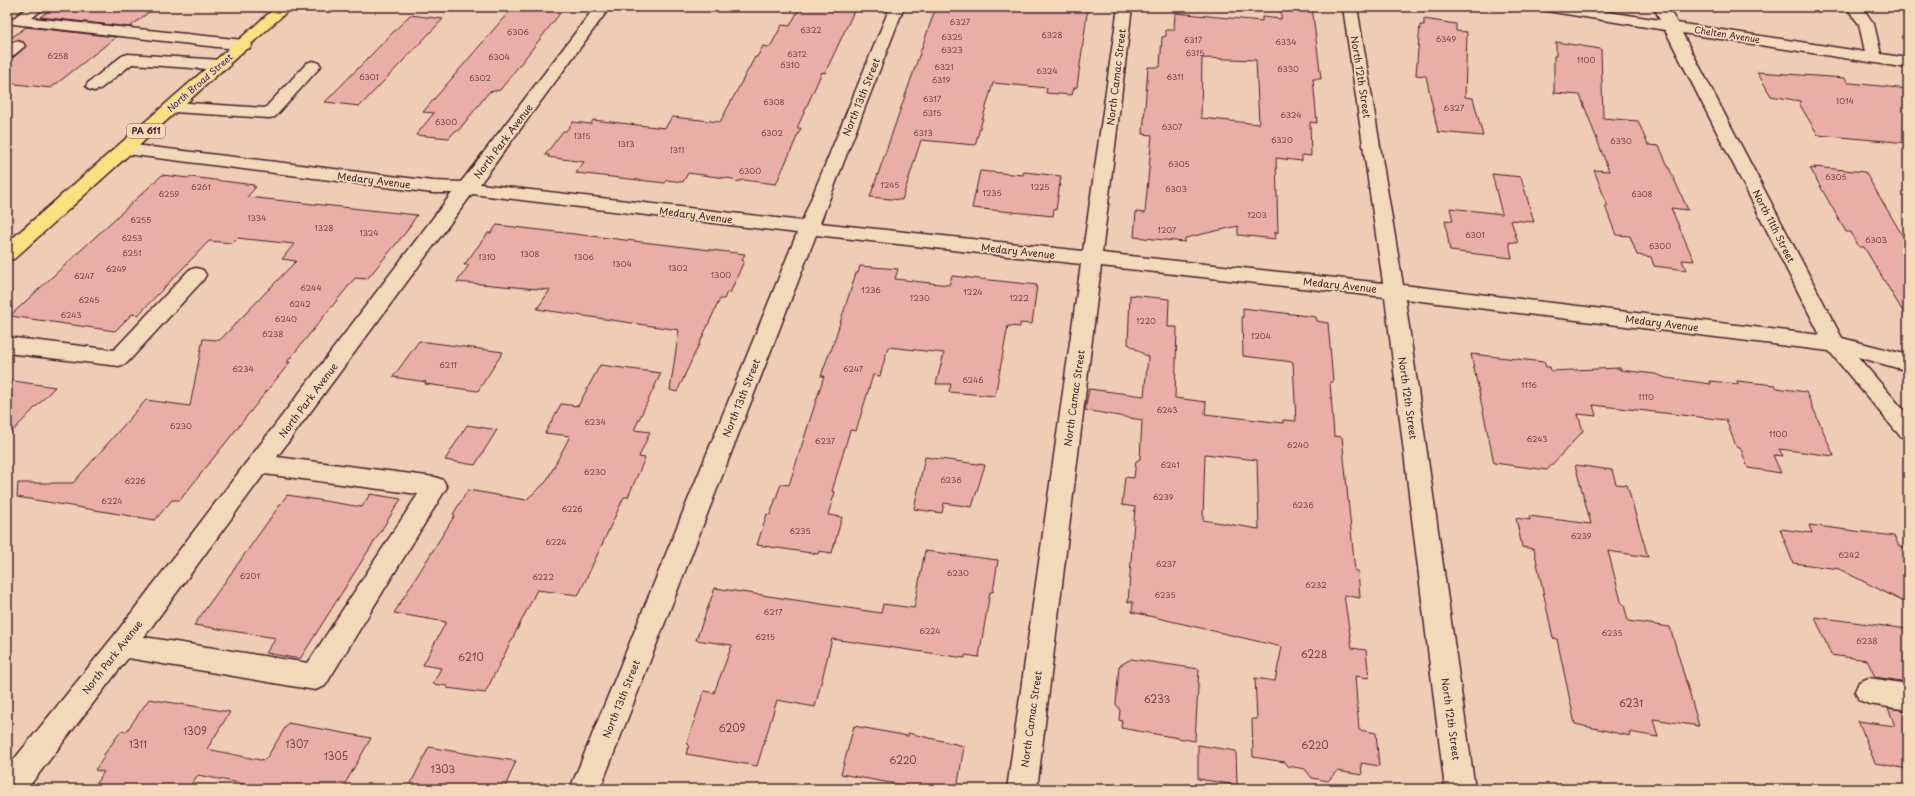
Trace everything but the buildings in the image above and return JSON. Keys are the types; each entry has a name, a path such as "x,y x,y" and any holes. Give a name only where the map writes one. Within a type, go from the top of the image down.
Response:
{"main road":[{"name":"North Broad Street","path":"7,254 222,65 285,7"}],"street":[{"path":"38,7 18,21 244,45"},
{"name":"North Park Avenue","path":"8,789 122,645 603,7"},
{"name":"North 13th Street","path":"585,789 897,7"},
{"name":"North Camac Street","path":"1022,789 1093,259 1124,7"},
{"name":"North 12th Street","path":"1350,7 1394,291 1460,789"},
{"name":"Chelten Avenue","path":"1547,7 1908,63"},
{"name":"North 11th Street","path":"1661,7 1835,344 1908,430"},
{"path":"1853,7 1865,19 1869,28 1874,58"},
{"path":"94,86 128,59 222,65"},
{"path":"174,107 269,113 313,66"},
{"name":"Medary Avenue","path":"126,149 433,187 468,188 809,228 1394,291 1835,344 1886,356 1908,363"},
{"path":"7,345 119,358 196,274"},
{"path":"122,645 315,677 435,486 259,464"},
{"path":"1869,691 1908,697"}]}
